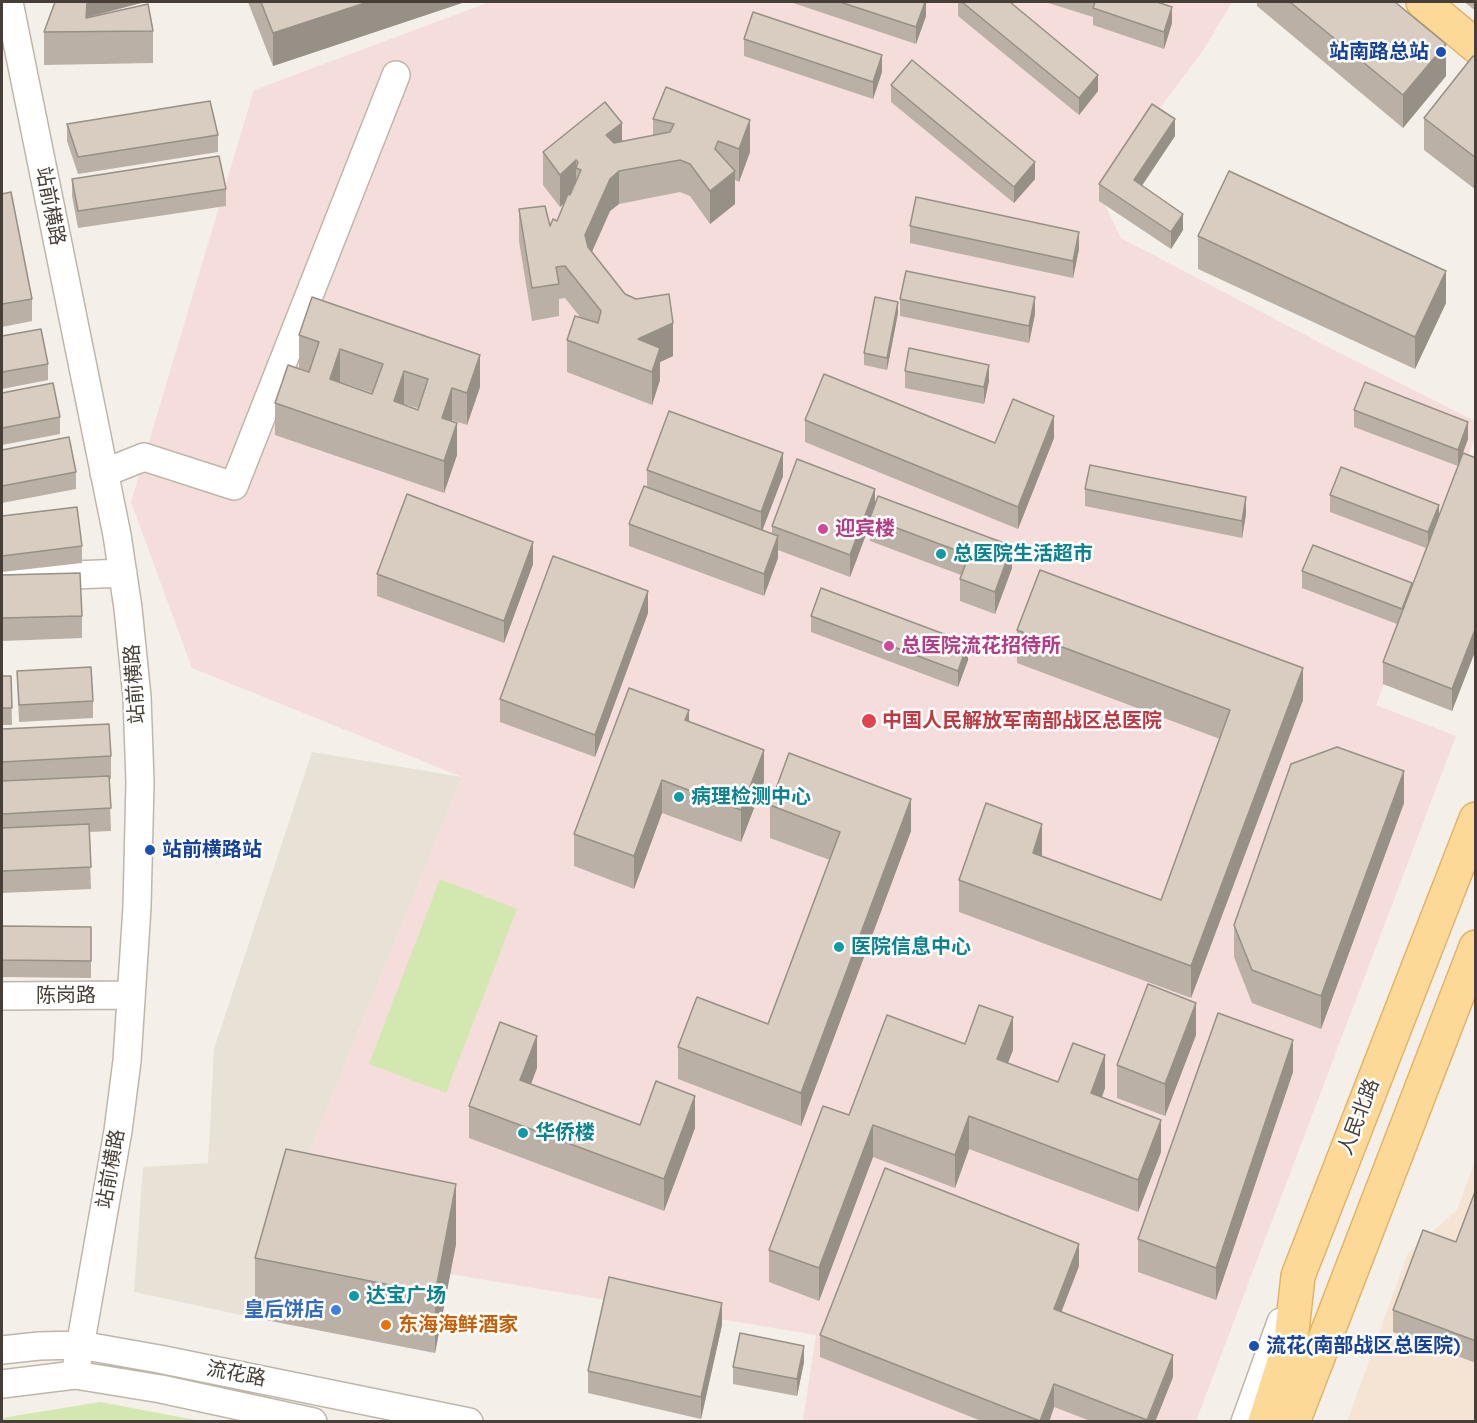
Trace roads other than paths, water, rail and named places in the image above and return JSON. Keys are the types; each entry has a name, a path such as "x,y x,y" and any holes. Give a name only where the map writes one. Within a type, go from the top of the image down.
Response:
{"main road":[{"path":"1423,2 1476,46"},
{"name":"人民北路","path":"1265,1422 1291,1340 1298,1276 1476,819"},
{"path":"1293,1422 1476,947"}],"street":[{"name":"站前横路","path":"9,2 123,573 133,649 139,738 139,855 128,1061 75,1375"},
{"path":"104,473 144,457 234,486 396,75"},
{"path":"2,578 123,573"},
{"name":"陈岗路","path":"2,996 131,996"},
{"path":"1245,1422 1298,1276"},
{"name":"流花路","path":"2,1350 80,1345 135,1354 469,1422"},
{"name":"流花路","path":"2,1384 75,1375 161,1389 313,1422"}],"place":[{"name":"站南路总站","path":"1441,52"},
{"name":"迎宾楼","path":"823,529"},
{"name":"总医院生活超市","path":"941,554"},
{"name":"总医院流花招待所","path":"889,646"},
{"name":"中国人民解放军南部战区总医院","path":"869,721"},
{"name":"病理检测中心","path":"679,797"},
{"name":"站前横路站","path":"150,850"},
{"name":"医院信息中心","path":"839,947"},
{"name":"华侨楼","path":"523,1133"},
{"name":"达宝广场","path":"354,1296"},
{"name":"皇后饼店","path":"336,1310"},
{"name":"东海海鲜酒家","path":"386,1325"},
{"name":"流花(南部战区总医院)","path":"1254,1346"}]}
